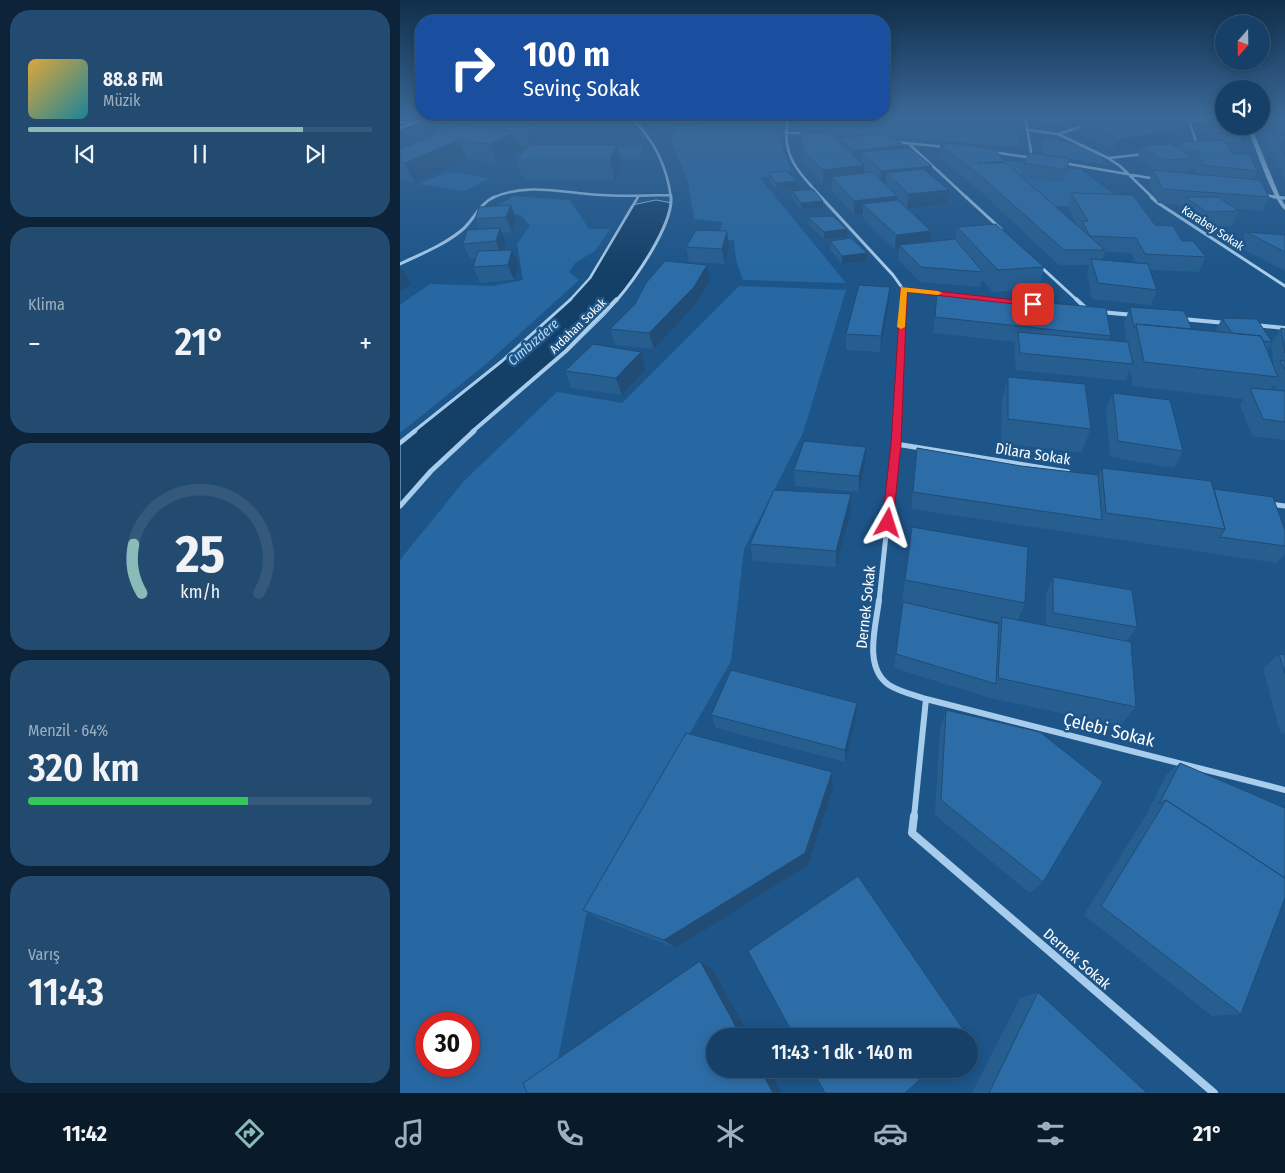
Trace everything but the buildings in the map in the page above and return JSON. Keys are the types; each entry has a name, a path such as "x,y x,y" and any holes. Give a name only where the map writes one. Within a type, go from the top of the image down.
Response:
{"street":[{"name":"Ardahan Sokak","path":"400,506 452,450 577,342 618,300 655,246 669,214 672,202 663,168"},
{"path":"796,168 893,275 903,289 952,295"},
{"path":"935,168 1002,230"},
{"path":"1089,168 1157,179"},
{"name":"Karabey Sokak","path":"1120,168 1158,203 1285,286"},
{"path":"1266,168 1285,209"},
{"path":"400,264 455,235 473,218 484,201 505,192 534,190 596,195 671,195"},
{"path":"1262,195 1285,198"},
{"path":"400,443 502,361 572,298 590,278 638,196"},
{"path":"1038,264 1089,311"},
{"name":"Dernek Sokak","path":"903,289 896,444 875,641 874,668 880,679 895,688 926,699 912,833 1214,1093"},
{"path":"1079,310 1138,315"},
{"path":"1177,318 1236,324"},
{"path":"1246,324 1285,328"},
{"name":"Dilara Sokak","path":"896,444 1071,472"},
{"path":"1266,503 1285,506"},
{"name":"Çelebi Sokak","path":"926,699 1285,790"}],"shaded area":[{"path":"682,168 790,168 791,171 760,178 846,283 743,280 736,260 734,240 716,239 723,222 694,219 688,181"},
{"path":"1003,168 1065,168 1081,170 1131,207 1052,206"},
{"path":"447,172 490,178 465,191 420,184"},
{"path":"513,196 570,200 589,229 610,229 595,251 576,262 569,272 579,280 486,364 400,433 400,305 430,284 493,286 523,280 517,244 530,226 521,215 499,213 498,206"},
{"path":"739,286 846,290 803,433 744,549 731,661 586,915 554,1080 556,1093 400,1093 400,560 464,481 557,392 622,403"}],"water":[{"name":"Cımbızdere","path":"656,200 672,203 669,214 655,246 618,300 571,348 452,450 400,506 400,443 502,361 572,298 590,278 632,205"}],"slow traffic":[{"path":"901,327 903,289 938,293"}],"route":[{"path":"888,523 896,444 903,289 1033,304"}]}
